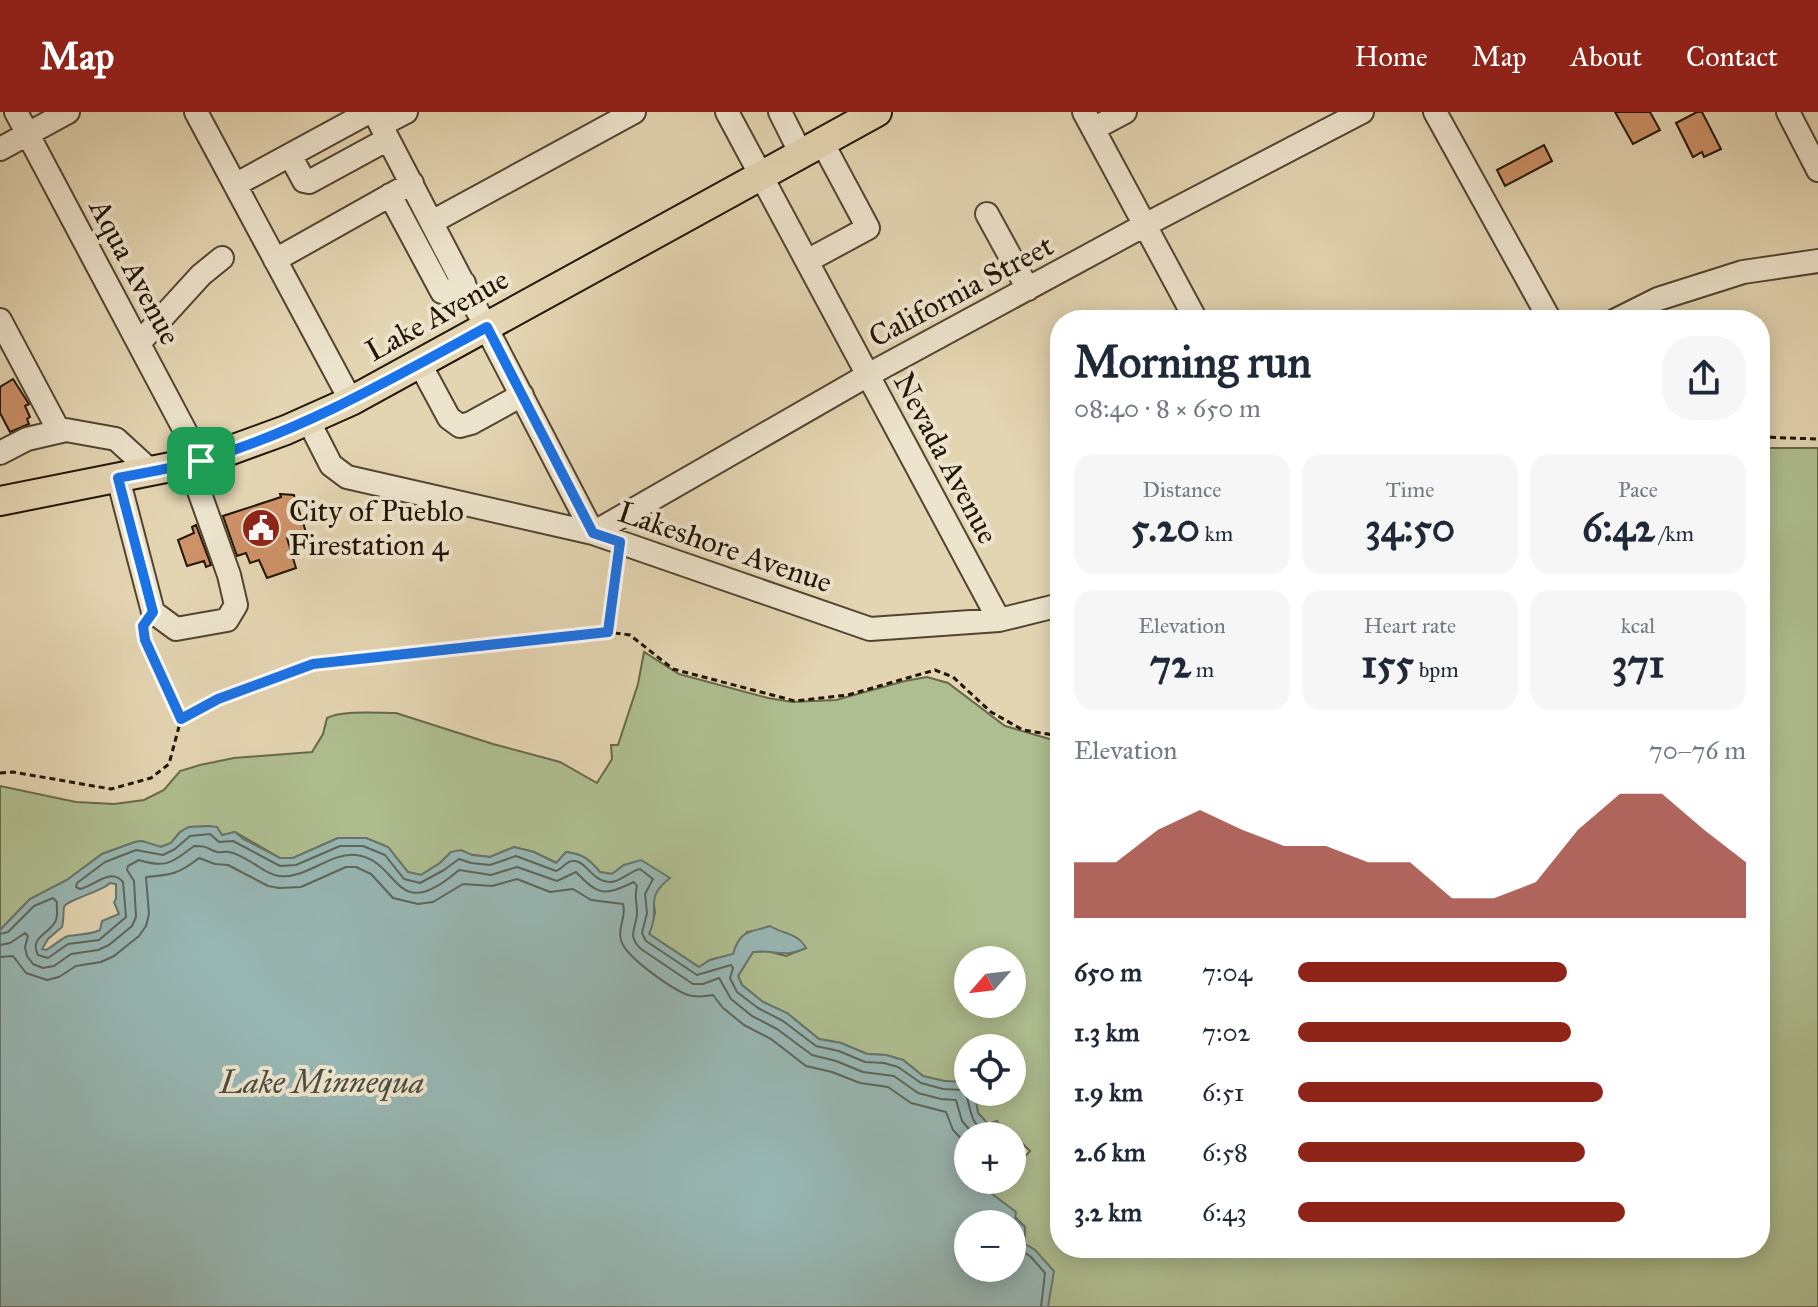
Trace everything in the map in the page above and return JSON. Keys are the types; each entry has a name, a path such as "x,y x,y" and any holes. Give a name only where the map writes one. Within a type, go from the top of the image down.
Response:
{"main road":[{"name":"Lake Avenue","path":"0,501 195,462 351,401 877,112"}],"street":[{"name":"Aqua Avenue","path":"16,112 139,343 195,462 236,605 227,620 176,629 153,612"},
{"path":"0,149 68,112"},
{"path":"196,112 351,401"},
{"path":"235,185 290,155 406,112"},
{"path":"432,222 634,112"},
{"name":"Nevada Avenue","path":"727,112 999,620"},
{"path":"780,112 811,148 868,228 807,261"},
{"path":"1125,112 1089,121 1191,310"},
{"name":"California Street","path":"593,533 868,375 1362,112"},
{"path":"1435,112 1544,310"},
{"path":"1788,112 1818,170"},
{"path":"290,155 304,181 309,182 378,122"},
{"path":"378,122 593,533"},
{"path":"275,260 412,183"},
{"path":"390,195 442,292 447,293 464,283"},
{"path":"987,214 1028,289"},
{"path":"139,343 201,275 222,258"},
{"path":"1636,310 1658,299 1743,272 1818,261"},
{"path":"0,320 59,431"},
{"path":"420,364 449,418 460,426 522,395"},
{"name":"Lakeshore Avenue","path":"308,420 331,465 347,477 593,533 870,629 999,620 1050,607"},
{"path":"2,446 66,430 116,439 151,471"},
{"path":"118,478 153,612"}],"path":[{"path":"1770,437 1818,439"},
{"path":"608,632 620,542"},
{"path":"0,773 13,772 111,789 151,778 169,764 181,719 145,640 143,626 153,612"},
{"path":"181,719 218,699 313,664 608,632 630,635 673,669 795,701 848,695 935,670 953,677 991,712 1023,730 1050,734"}],"green space":[{"path":"1770,448 1818,448 1818,1307 1048,1307 1035,1250 1026,1245 1026,1210 1008,1210 992,1194 1026,1194 1026,1155 1030,1151 1026,1147 1026,1122 986,1122 978,1113 977,1106 1026,1106 1026,1034 954,1034 954,1082 923,1076 903,1060 867,1054 841,1043 819,1039 787,1013 763,1002 742,985 738,976 753,952 767,951 786,956 806,948 795,937 771,930 747,932 734,954 710,960 699,967 649,934 655,913 653,896 656,889 624,865 612,874 600,872 589,860 577,854 566,852 557,863 514,847 490,857 451,852 421,875 408,872 388,847 366,838 338,838 293,858 280,858 235,832 222,835 210,826 189,827 171,843 160,847 142,841 102,854 67,880 30,899 0,930 0,786 76,802 114,804 144,800 164,790 180,771 200,765 234,758 312,752 323,734 327,718 360,712 396,713 560,762 597,783 612,759 611,745 618,745 638,684 644,652 679,674 792,702 836,700 927,677 948,683 1005,726 1050,739 1050,1258 1770,1258"}],"water":[{"name":"Lake Minnequa","path":"189,827 217,827 222,835 235,832 280,858 293,858 338,838 366,838 388,847 408,872 421,875 451,852 461,850 490,857 514,847 534,852 556,863 566,852 585,858 600,872 612,874 624,865 641,860 670,878 654,898 654,917 649,934 699,967 710,960 733,954 742,936 750,932 770,926 795,937 806,948 785,953 753,952 738,976 742,985 763,1002 787,1013 819,1039 841,1043 867,1054 903,1060 923,1076 954,1081 954,1106 977,1106 978,1113 986,1122 954,1122 954,1194 992,1194 1013,1210 954,1210 954,1282 1026,1282 1026,1245 1054,1271 1048,1307 0,1307 0,930 30,899 67,880 102,854 142,841 161,847 171,843","holes":["110,883 116,884 114,902 119,914 102,921 100,930 68,936 46,950 42,949 62,927 66,904"]}],"building":[{"path":"1615,112 1650,112 1660,130 1633,144"},
{"path":"1702,112 1721,149 1704,157 1702,152 1693,157 1676,123"},
{"path":"1544,145 1552,161 1505,186 1497,170"},
{"path":"13,379 29,404 25,406 30,417 27,419 29,424 10,432 0,413 0,387"},
{"path":"280,494 294,495 306,532 287,538 296,568 267,578 259,560 250,563 246,553 237,556 223,516 281,497"},
{"path":"196,525 211,565 206,567 204,561 187,566 178,540 194,533 192,527"}],"place":[{"name":"City of Pueblo Firestation 4","path":"261,528"}],"route":[{"path":"487,327 593,533 620,542 608,632 313,664 218,699 181,719 145,640 143,626 153,612 118,478 201,461 286,430 351,401 487,327"}]}
